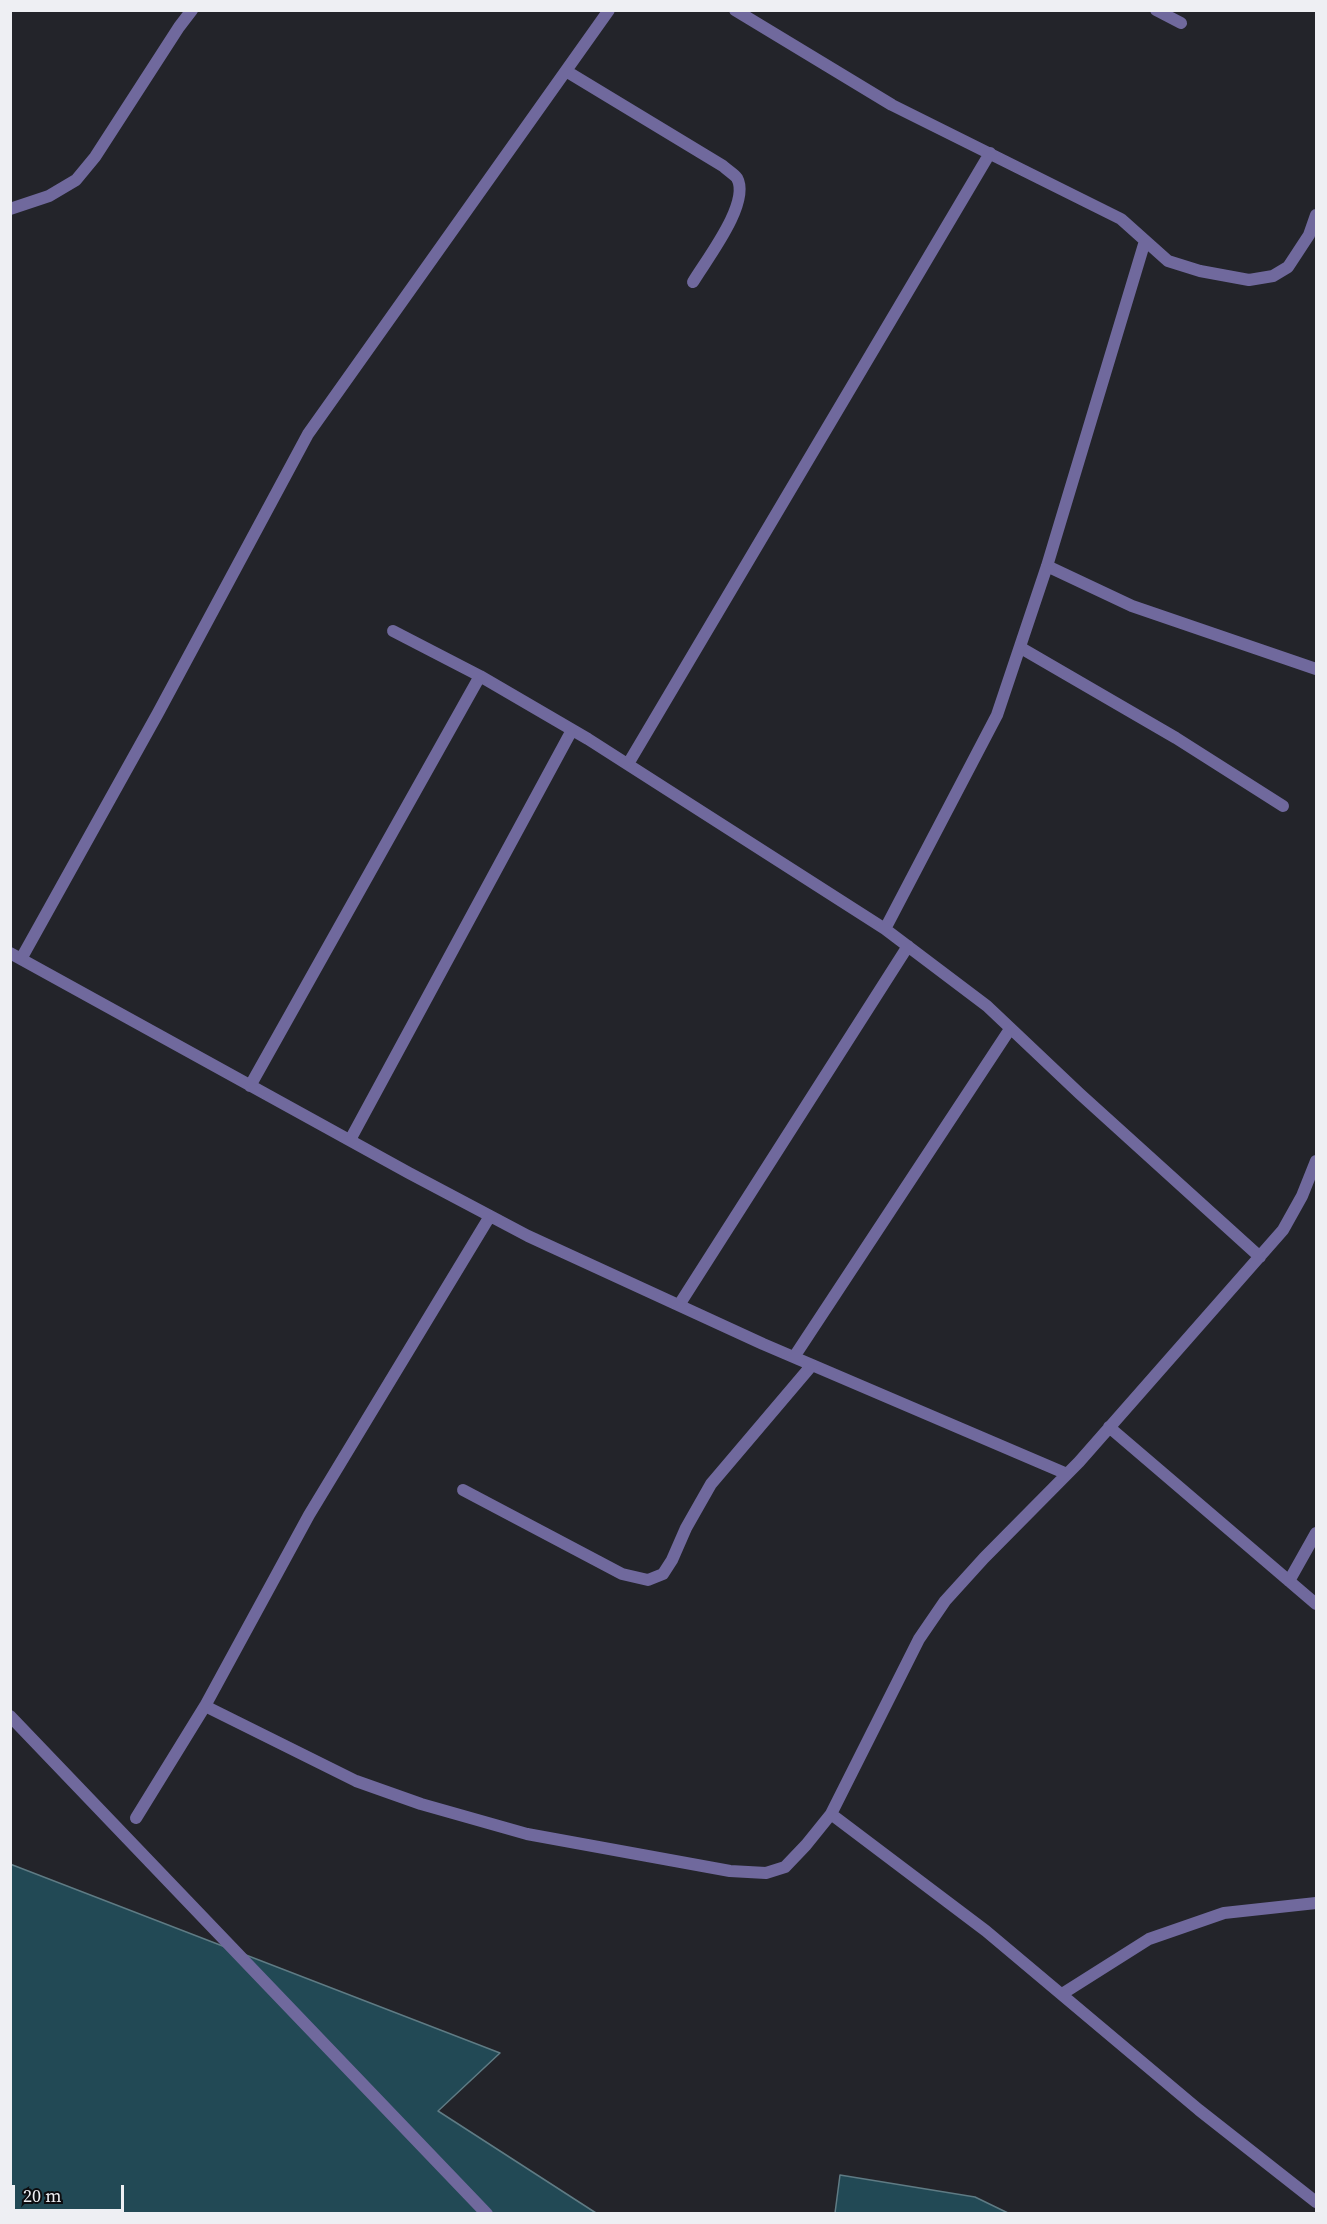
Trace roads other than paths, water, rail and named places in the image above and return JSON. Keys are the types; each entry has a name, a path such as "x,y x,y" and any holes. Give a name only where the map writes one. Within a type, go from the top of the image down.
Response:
{"street":[{"path":"10,208 49,196 76,180 95,157 192,10"},
{"path":"609,10 308,434 158,713 16,956 528,1236 812,1365 1067,1474"},
{"path":"735,10 892,105 1121,219 1168,261 1200,272 1249,280 1273,276 1288,267 1309,235 1317,215"},
{"path":"1156,10 1181,22"},
{"path":"566,71 723,166 737,178 740,193 734,215 693,282"},
{"path":"628,764 990,153"},
{"path":"885,929 997,715 1047,566 1145,241"},
{"path":"1047,566 1132,606 1317,669"},
{"path":"393,631 480,676 573,730 885,929 987,1006 1260,1257"},
{"path":"1020,648 1176,738 1282,806"},
{"path":"250,1086 480,676"},
{"path":"350,1140 573,730"},
{"path":"679,1305 908,946"},
{"path":"794,1357 1010,1029"},
{"path":"205,1706 356,1781 420,1804 527,1834 730,1871 766,1873 785,1867 807,1845 831,1814 920,1639 945,1601 1067,1474 1283,1230 1302,1196 1317,1161"},
{"path":"136,1818 205,1706 309,1515 490,1216"},
{"path":"463,1490 622,1574 648,1580 663,1574 711,1484 812,1365"},
{"path":"1109,1427 1317,1604"},
{"path":"1289,1581 1317,1533"},
{"path":"10,1716 487,2214"},
{"path":"831,1814 986,1931 1199,2110 1317,2202"},
{"path":"1062,1994 1149,1939 1224,1913 1317,1902"}],"water":[{"path":"10,1864 500,2053 438,2111 596,2213 11,2213"},
{"path":"840,2175 975,2197 1008,2213 835,2213"}]}
